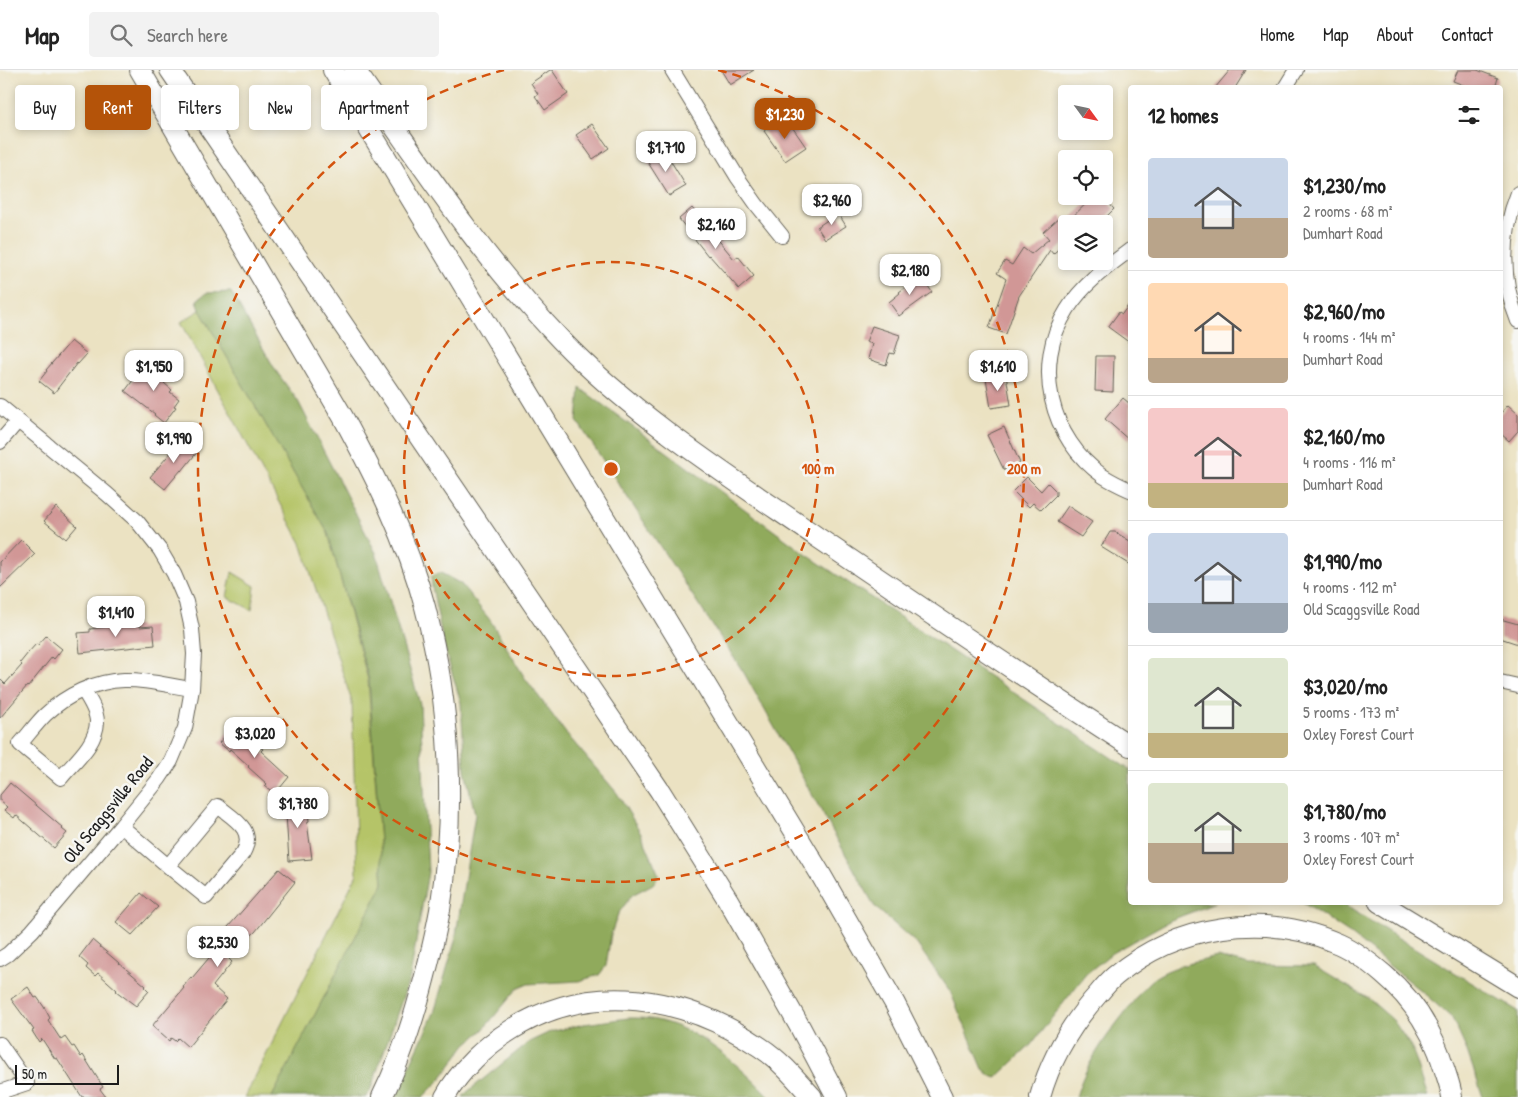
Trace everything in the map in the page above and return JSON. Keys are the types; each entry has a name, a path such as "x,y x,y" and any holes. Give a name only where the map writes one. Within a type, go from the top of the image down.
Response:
{"highway":[{"path":"140,70 369,464 406,549 424,605 436,656 446,722 450,780 447,846 440,910 425,974 410,1029 382,1097"},
{"path":"170,70 660,791 728,900 800,1026 837,1097"},
{"path":"333,70 821,875 895,1004 942,1097"},
{"path":"355,70 442,196 481,248 515,290 557,335 605,381 650,418 727,476 930,614 1128,745"},
{"path":"1384,905 1518,987"},
{"path":"1040,1097 1046,1076 1065,1038 1088,1005 1114,977 1143,955 1176,940 1207,930 1240,926 1271,926 1302,932 1340,945 1369,963 1397,986 1420,1014 1439,1050 1452,1097"},
{"path":"445,1097 473,1060 498,1038 525,1021 558,1008 588,1000 619,999 652,1001 686,1010 724,1026 761,1048 787,1070 812,1097"}],"street":[{"path":"672,70 738,178 782,236"},
{"path":"1287,85 1296,70"},
{"path":"1518,193 1506,234 1504,260 1507,284 1518,321"},
{"path":"1128,252 1100,273 1081,291 1067,310 1056,333 1050,358 1049,380 1051,398 1057,418 1067,439 1082,457 1103,476 1128,489"},
{"name":"Old Scaggsville Road","path":"0,406 107,494 137,522 160,550 174,574 186,602 192,629 194,654 192,690 185,728 171,760 159,779 122,826 32,931 8,954 0,959"},
{"path":"0,442 18,421"},
{"path":"83,690 93,707 97,721 94,736 87,748 61,778 20,744 45,715 62,700 83,690 104,682 125,680 192,690"},
{"path":"1503,683 1518,686"},
{"path":"122,826 168,866 206,897 243,853 247,846 248,836 243,827 218,806 168,866"},
{"path":"0,1044 27,1083 0,1092"}],"green space":[{"path":"231,292 276,371 298,401 376,553 420,704 428,872 410,977 370,1091 366,1097 272,1097 383,884 369,680 328,533 200,310 197,300 206,293"},
{"path":"200,310 328,533 368,680 383,884 272,1097 245,1097 357,874 352,702 301,543 181,322"},
{"path":"580,388 807,555 1128,769 1128,905 1210,905 1171,920 1112,953 1086,974 1030,1046 996,1078 991,1076 983,1069 950,991 916,943 875,907 744,673 577,421"},
{"path":"232,572 255,586 252,610 227,597"},
{"path":"441,573 461,584 490,620 525,678 565,732 617,793 641,833 659,875 653,884 632,895 618,914 611,934 606,966 599,975 579,981 528,984 517,989 482,1031 466,1044 440,1080 423,1097 395,1097 434,1013 455,941 475,814 465,770 461,703 444,646 432,587 431,576"},
{"path":"1306,905 1344,905 1518,1011 1518,1097 1483,1097 1467,1051 1452,1018 1350,934"},
{"path":"1217,957 1249,965 1314,966 1369,999 1393,1020 1412,1048 1428,1097 1076,1097 1080,1084 1098,1049 1147,985 1155,978 1173,969"},
{"path":"628,1018 651,1019 669,1023 701,1038 731,1060 770,1097 463,1097 529,1042 550,1032 584,1024"}],"building":[{"path":"552,70 568,94 545,110 535,96 538,94 531,83"},
{"path":"721,70 754,70 730,85"},
{"path":"1230,70 1246,70 1237,85 1218,85"},
{"path":"1458,70 1477,70 1498,78 1496,85 1463,85 1453,81"},
{"path":"778,121 781,126 788,121 806,147 785,161 764,131"},
{"path":"592,124 609,148 593,159 576,135"},
{"path":"664,150 686,186 669,196 647,161"},
{"path":"1085,205 1110,205 1114,209 1108,215 1074,215"},
{"path":"692,208 734,259 738,256 754,276 739,289 708,256 679,219"},
{"path":"838,213 846,226 825,239 817,227"},
{"path":"1058,219 1058,249 1053,254 1050,250 1019,296 1006,334 989,328 1006,279 997,273 1005,261 1012,265 1023,248 1031,254 1049,239 1043,232"},
{"path":"921,276 932,292 899,316 889,302"},
{"path":"1128,306 1128,342 1108,327 1119,312 1122,314"},
{"path":"872,326 900,335 894,354 890,353 886,365 868,359 872,344 866,342"},
{"path":"71,341 87,354 77,363 54,393 39,381"},
{"path":"1096,356 1114,356 1113,392 1095,391"},
{"path":"153,363 169,375 164,383 172,390 170,392 179,399 174,406 176,407 164,423 125,391 137,375 143,371 145,373"},
{"path":"1006,375 1011,405 991,408 986,378"},
{"path":"1123,398 1128,402 1128,439 1105,419"},
{"path":"1508,405 1518,414 1518,431 1509,441 1503,436 1503,411"},
{"path":"1004,427 1020,463 1004,470 987,435"},
{"path":"183,438 198,451 165,489 150,477"},
{"path":"1027,477 1041,491 1048,483 1056,491 1056,495 1041,510 1033,503 1029,507 1013,491"},
{"path":"1068,506 1092,522 1081,537 1057,522"},
{"path":"56,507 77,526 66,539 44,521"},
{"path":"1110,532 1115,532 1128,540 1128,564 1101,547"},
{"path":"21,540 35,554 0,588 0,562"},
{"path":"1503,620 1518,624 1518,644 1503,639"},
{"path":"127,624 127,626 140,625 140,627 153,626 155,645 80,653 78,633 90,632 90,629"},
{"path":"46,636 62,649 54,659 52,657 0,718 0,679 5,684 22,665 20,663 28,653"},
{"path":"232,727 263,749 261,751 289,777 275,794 265,786 267,784 249,766 230,749 229,751 219,743"},
{"path":"10,783 67,833 54,848 16,815 14,818 4,810 7,807 0,801 0,795"},
{"path":"306,796 312,859 289,861 285,798"},
{"path":"279,869 295,882 255,932 245,939 229,959 232,962 213,986 227,999 188,1047 178,1038 175,1041 171,1038 169,1041 152,1026 191,977 225,939 221,935"},
{"path":"141,893 158,907 132,935 116,922"},
{"path":"92,940 146,986 149,991 136,1006 116,991 98,973 95,976 86,968 88,965 79,957"},
{"path":"28,987 44,1007 50,1018 48,1020 61,1040 65,1037 81,1057 83,1055 103,1087 100,1089 106,1097 82,1097 57,1058 55,1059 42,1039 39,1042 32,1031 34,1030 11,999"}]}
